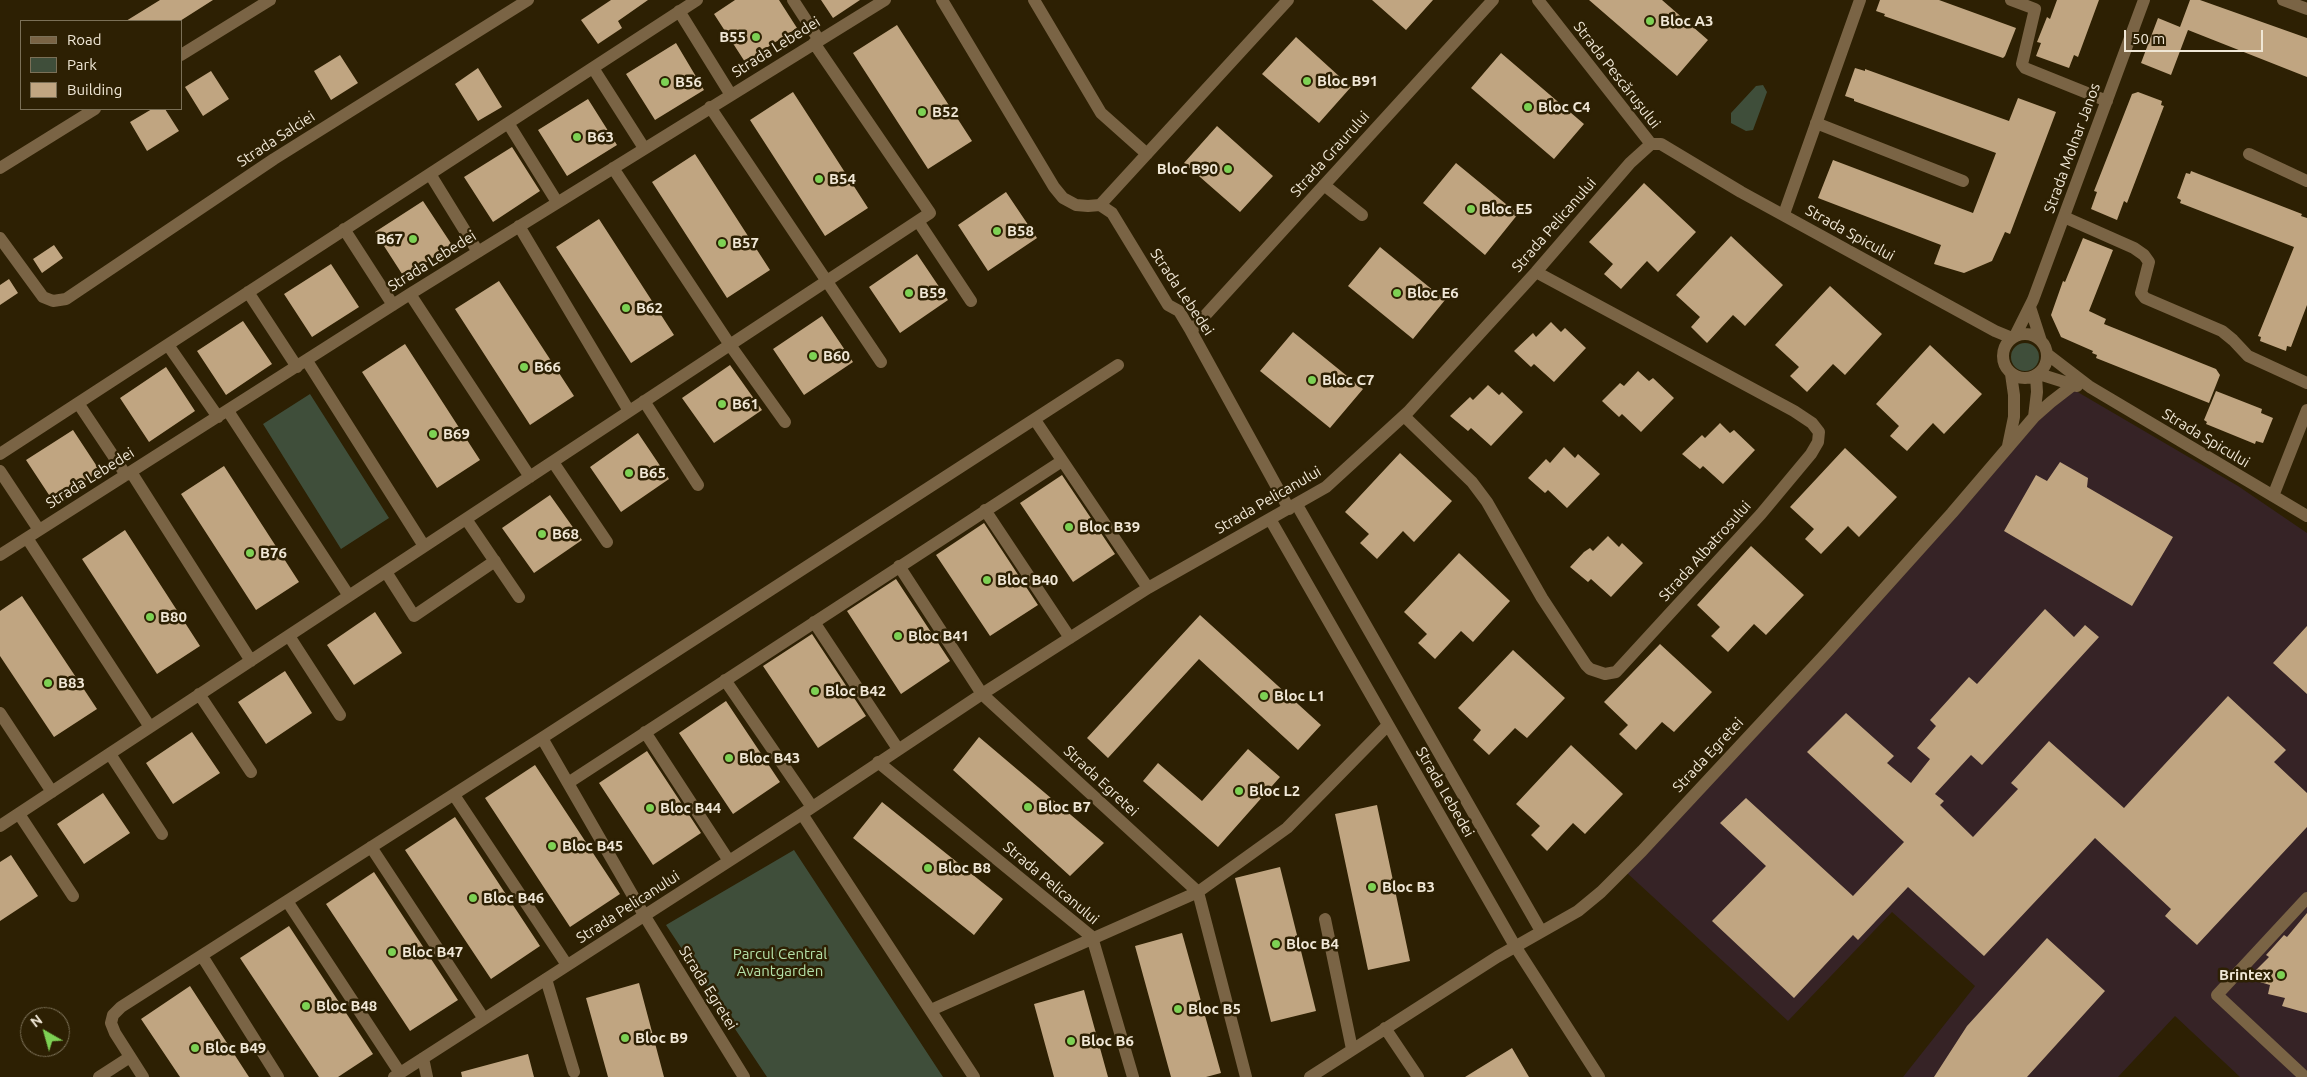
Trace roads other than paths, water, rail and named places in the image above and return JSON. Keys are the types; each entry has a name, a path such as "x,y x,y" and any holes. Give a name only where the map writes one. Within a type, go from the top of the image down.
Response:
{"street":[{"path":"182,54 270,0"},
{"name":"Strada Salciei","path":"0,238 43,297 53,301 66,299 274,159 528,0"},
{"path":"0,454 697,0"},
{"path":"0,826 930,213 816,42 793,0"},
{"name":"Strada Lebedei","path":"0,555 410,294 885,0"},
{"path":"942,0 1054,187 1063,198 1076,205 1088,206 1100,205 1288,0"},
{"path":"1034,0 1101,113 1147,154"},
{"name":"Strada Graurului","path":"1191,330 1493,0"},
{"name":"Strada Pescărușului","path":"1538,0 1651,144 1661,144 1741,192 1784,214"},
{"name":"Strada Spicului","path":"1860,0 1784,214 1995,331 2014,337"},
{"path":"2011,0 2037,4 2022,64 2025,68 2107,101"},
{"name":"Strada Molnar Janos","path":"2014,337 2030,307 2144,0"},
{"path":"2283,0 2307,9"},
{"path":"679,12 731,95"},
{"path":"592,68 644,148"},
{"path":"710,107 881,362"},
{"path":"0,168 93,110"},
{"path":"508,123 557,202"},
{"path":"1816,123 1963,181"},
{"name":"Strada Pelicanului","path":"397,1075 1148,588 1326,487 1404,416 1536,272 1630,163 1651,144"},
{"path":"2248,154 2307,182"},
{"path":"613,168 730,344 785,422"},
{"path":"430,174 478,252"},
{"path":"1324,185 1362,215"},
{"name":"Strada Lebedei","path":"1100,205 1112,213 1168,305 1179,311 1191,330 1541,931"},
{"path":"2064,217 2144,255 2149,262 2141,293 2145,298 2222,331 2248,356 2307,383"},
{"path":"918,221 971,302"},
{"path":"519,226 629,411"},
{"path":"344,230 393,305"},
{"name":"Strada Albatrosului","path":"1404,416 1472,482 1487,502 1542,598 1586,665 1590,669 1605,674 1616,672 1761,514 1811,454 1818,442 1819,432 1812,423 1794,412 1536,272"},
{"path":"248,292 302,364 424,546"},
{"path":"410,294 530,477"},
{"path":"2010,374 2023,379 2037,375 2044,368 2047,354 2030,307"},
{"path":"1995,331 2003,355 2003,362 2010,374 2014,395 2014,416 2008,448"},
{"path":"2003,355 2008,343 2014,337 2029,334 2041,341"},
{"path":"168,345 223,414 349,596"},
{"name":"Strada Spicului","path":"2047,354 2090,388 2307,516"},
{"path":"143,1077 111,1024 113,1015 121,1007 454,795 1036,420 1118,365"},
{"path":"2034,417 2037,375"},
{"name":"Strada Spicului","path":"2037,375 2090,388"},
{"path":"2034,417 2074,385"},
{"path":"644,402 698,485"},
{"path":"78,403 128,473 251,660"},
{"path":"2273,496 2306,415"},
{"name":"Strada Egretei","path":"1310,1077 1515,946 1578,911 1642,851 1829,650 2034,417"},
{"path":"1036,420 1148,588"},
{"path":"568,783 1062,461"},
{"path":"553,462 607,542"},
{"path":"0,471 39,530"},
{"path":"985,510 1070,638"},
{"path":"466,519 519,597"},
{"name":"Strada Lebedei","path":"1270,520 1515,946 1599,1077"},
{"path":"27,538 150,727"},
{"path":"386,572 414,616 495,561"},
{"name":"Strada Egretei","path":"899,566 982,694 1198,892"},
{"path":"814,622 898,749"},
{"path":"289,636 340,715"},
{"path":"725,680 974,1077"},
{"path":"199,694 251,772"},
{"path":"0,713 52,792"},
{"path":"931,1010 1092,937 1198,892 1287,828 1388,725"},
{"path":"645,732 729,861"},
{"name":"Strada Egretei","path":"542,738 644,916 744,1077"},
{"path":"110,754 162,834"},
{"name":"Strada Pelicanului","path":"878,762 1092,937 1133,1077"},
{"path":"454,795 567,965"},
{"path":"18,814 73,896"},
{"path":"371,847 484,1019"},
{"path":"1198,892 1246,1077"},
{"path":"2305,1077 2217,995 2307,898"},
{"path":"287,901 397,1075"},
{"path":"1325,919 1352,1049"},
{"path":"202,956 278,1077"},
{"path":"546,979 574,1072"},
{"path":"1385,1028 1418,1077"},
{"path":"99,1077 130,1057"},
{"path":"423,1058 427,1077"}],"place":[{"name":"Bloc A3","path":"1650,21"},
{"name":"B55","path":"756,37"},
{"name":"Bloc B91","path":"1307,81"},
{"name":"B56","path":"665,82"},
{"name":"Bloc C4","path":"1528,107"},
{"name":"B52","path":"922,112"},
{"name":"B63","path":"577,137"},
{"name":"Bloc B90","path":"1228,169"},
{"name":"B54","path":"819,179"},
{"name":"Bloc E5","path":"1471,209"},
{"name":"B58","path":"997,231"},
{"name":"B67","path":"413,239"},
{"name":"B57","path":"722,243"},
{"name":"B59","path":"909,293"},
{"name":"Bloc E6","path":"1397,293"},
{"name":"B62","path":"626,308"},
{"name":"B60","path":"813,356"},
{"name":"B66","path":"524,367"},
{"name":"Bloc C7","path":"1312,380"},
{"name":"B61","path":"722,404"},
{"name":"B69","path":"433,434"},
{"name":"B65","path":"629,473"},
{"name":"Bloc B39","path":"1069,527"},
{"name":"B68","path":"542,534"},
{"name":"B76","path":"250,553"},
{"name":"Bloc B40","path":"987,580"},
{"name":"B80","path":"150,617"},
{"name":"Bloc B41","path":"898,636"},
{"name":"B83","path":"48,683"},
{"name":"Bloc B42","path":"815,691"},
{"name":"Bloc L1","path":"1264,696"},
{"name":"Bloc B43","path":"729,758"},
{"name":"Bloc L2","path":"1239,791"},
{"name":"Bloc B7","path":"1028,807"},
{"name":"Bloc B44","path":"650,808"},
{"name":"Bloc B45","path":"552,846"},
{"name":"Bloc B8","path":"928,868"},
{"name":"Bloc B3","path":"1372,887"},
{"name":"Bloc B46","path":"473,898"},
{"name":"Bloc B4","path":"1276,944"},
{"name":"Bloc B47","path":"392,952"},
{"name":"Brintex","path":"2281,975"},
{"name":"Bloc B48","path":"306,1006"},
{"name":"Bloc B5","path":"1178,1009"},
{"name":"Bloc B9","path":"625,1038"},
{"name":"Bloc B6","path":"1071,1041"},
{"name":"Bloc B49","path":"195,1048"}],"park label":[{"name":"Parcul Central Avantgarden","path":"780,962"}]}
